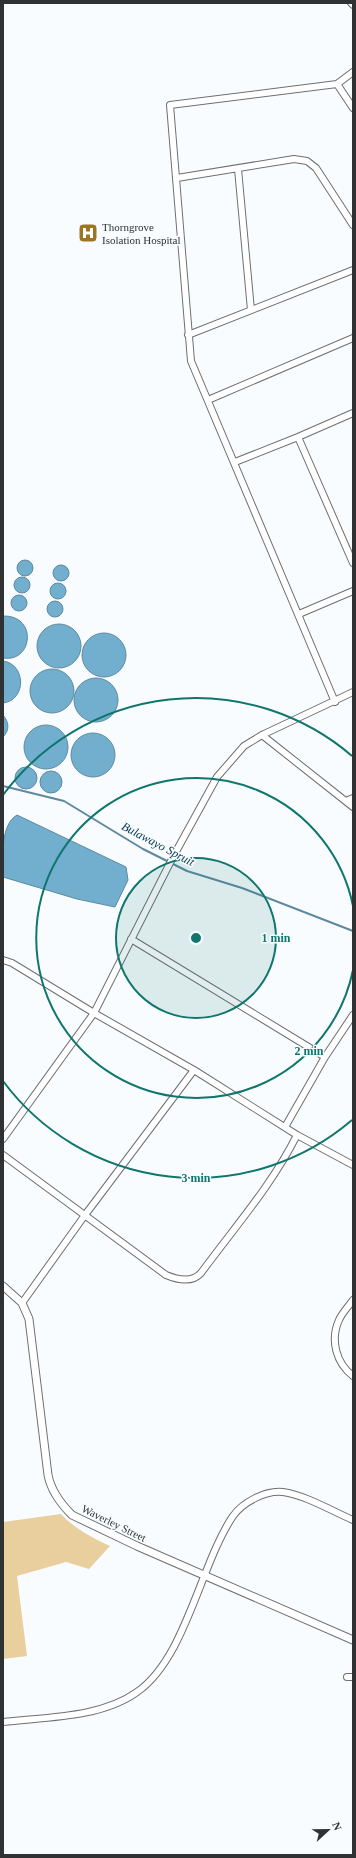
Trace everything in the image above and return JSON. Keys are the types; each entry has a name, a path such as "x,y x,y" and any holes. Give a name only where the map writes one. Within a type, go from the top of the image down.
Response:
{"street":[{"path":"335,702 299,614 260,527 235,462 191,361 170,106 336,84 353,72"},
{"path":"336,84 353,108"},
{"path":"177,178 238,169 294,158 307,161 316,168 353,225"},
{"path":"238,169 251,310"},
{"path":"188,335 353,270"},
{"path":"208,400 353,338"},
{"path":"235,462 353,413"},
{"path":"298,437 353,563"},
{"path":"299,614 353,591"},
{"path":"3,1139 94,1013 167,868 217,776 244,746 262,735 335,702 353,692"},
{"path":"262,735 353,807"},
{"path":"346,801 353,798"},
{"path":"131,939 325,1057"},
{"path":"3,960 12,963 94,1013 194,1070 297,1135 351,1164 353,1157"},
{"path":"285,1127 325,1057 353,1015"},
{"path":"22,1303 85,1215 194,1070"},
{"path":"3,1155 166,1275 179,1279 192,1279 201,1273 286,1158 297,1135"},
{"name":"Waverley Street","path":"3,1286 22,1303 29,1319 48,1475 56,1495 72,1515 204,1576 353,1640"},
{"path":"353,1300 339,1319 333,1339 341,1363 353,1376"},
{"path":"3,1722 97,1711 109,1708 137,1693 150,1681 166,1661 204,1576 234,1515 243,1506 261,1495 278,1492 297,1496 353,1520"}],"shaded area":[{"path":"61,1514 84,1532 110,1546 89,1569 66,1562 17,1576 27,1656 3,1659 3,1522"}],"water":[{"path":"25,560 31,562 33,568 31,574 25,576 19,574 17,568 19,562"},
{"path":"61,565 67,567 69,573 67,579 61,581 55,579 53,573 55,567"},
{"path":"22,577 29,582 30,585 25,592 22,593 15,588 14,585 19,578"},
{"path":"58,583 65,588 66,591 61,598 58,599 51,594 50,591 55,584"},
{"path":"19,595 26,600 27,603 22,610 19,611 12,606 11,603 16,596"},
{"path":"55,601 61,603 63,609 61,615 55,617 49,615 47,609 49,603"},
{"path":"3,616 14,618 22,623 26,630 27,638 25,647 21,653 13,658 3,658"},
{"path":"59,624 71,628 77,634 81,646 77,658 71,664 59,668 47,664 41,658 37,646 41,634 47,628"},
{"path":"104,633 116,637 122,643 126,655 122,667 116,673 104,677 92,673 86,667 82,655 86,643 92,637"},
{"path":"3,661 16,668 21,682 20,689 16,696 3,703"},
{"path":"52,669 64,673 70,679 74,691 70,703 64,709 52,713 40,709 34,703 30,691 34,679 40,673"},
{"path":"96,678 108,682 114,688 118,700 114,712 108,718 96,722 84,718 78,712 74,700 78,688 84,682"},
{"path":"3,715 7,720 8,729 3,737"},
{"path":"46,725 58,729 64,735 68,747 64,759 58,765 46,769 34,765 28,759 24,747 28,735 34,729"},
{"path":"93,733 105,737 111,743 115,755 111,767 105,773 93,777 81,773 75,767 71,755 75,743 81,737"},
{"path":"26,767 30,768 36,774 36,782 30,788 26,789 22,788 16,782 15,778 16,774 22,768"},
{"path":"51,771 59,774 62,782 59,790 51,793 43,790 40,782 43,774"},
{"path":"17,815 126,867 128,880 115,907 77,899 3,877 3,851 5,834 8,826"}],"waterway":[{"name":"Bulawayo Spruit","path":"3,786 64,801 143,849 187,871 242,888 353,931"}],"place":[{"name":"Thorngrove Isolation Hospital","path":"88,233"}]}
